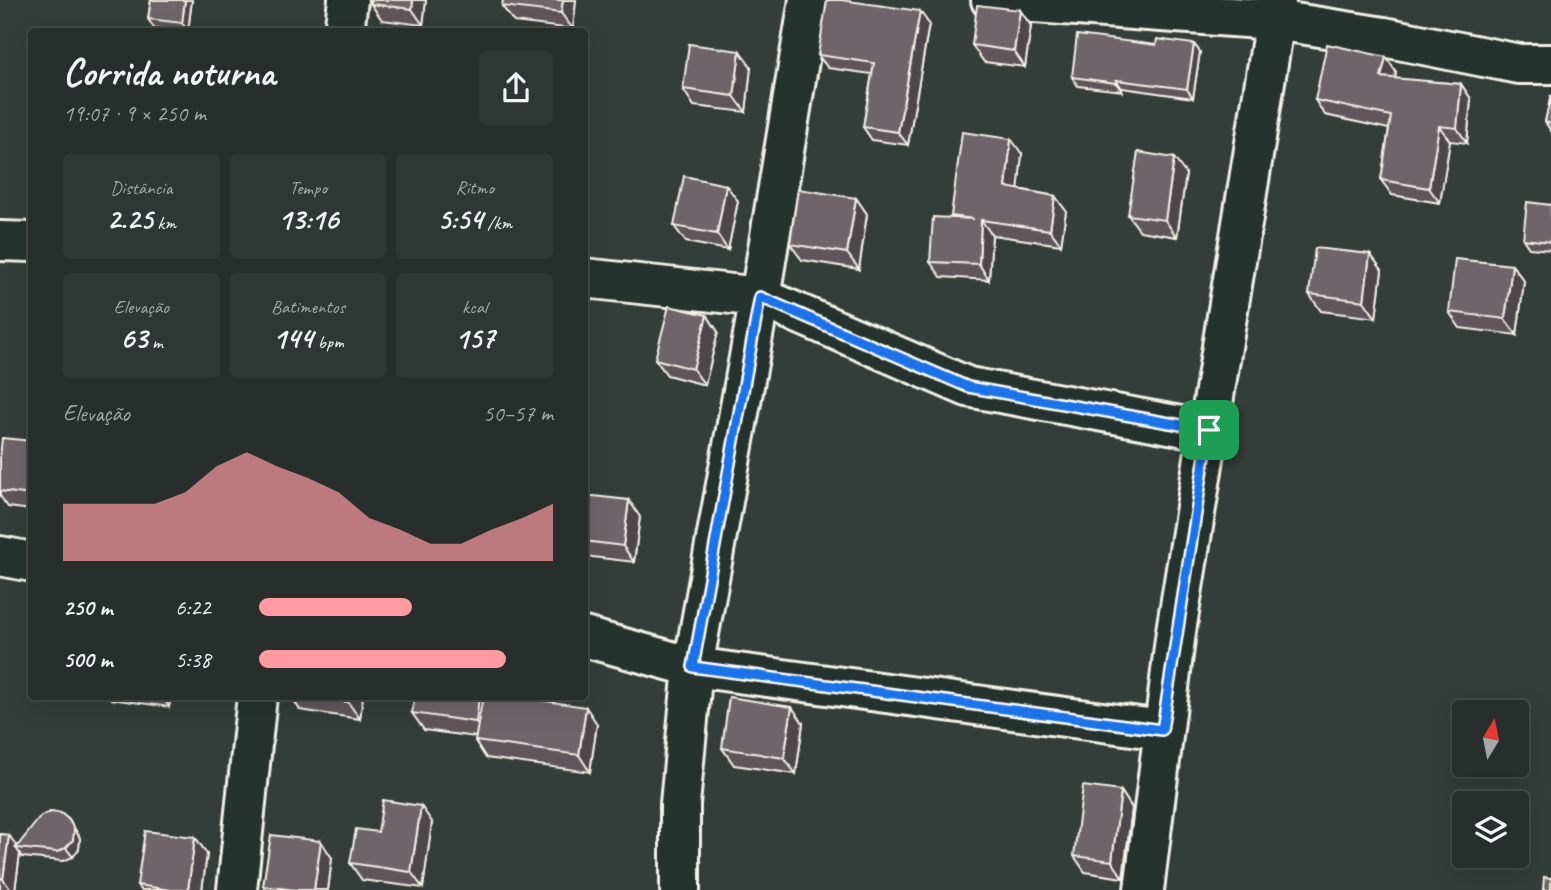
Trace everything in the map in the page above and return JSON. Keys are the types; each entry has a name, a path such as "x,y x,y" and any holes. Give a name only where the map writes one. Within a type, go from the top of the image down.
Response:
{"street":[{"path":"344,28 348,0"},
{"path":"680,890 680,804 693,667 760,297 809,0"},
{"path":"991,0 1275,10 1384,37 1519,64 1551,64"},
{"path":"1144,890 1162,730 1275,10"},
{"path":"0,241 28,242"},
{"path":"588,278 760,297 968,387 1209,430"},
{"path":"0,556 28,561"},
{"path":"588,638 693,667 1162,730"},
{"path":"237,890 257,700"}],"building":[{"path":"151,0 185,0 182,23 148,19"},
{"path":"371,0 413,0 412,9 371,4"},
{"path":"503,0 563,0 561,13 502,6"},
{"path":"827,0 920,11 898,132 863,127 874,63 818,55"},
{"path":"977,5 1020,10 1014,51 972,45"},
{"path":"1077,35 1156,45 1157,39 1194,44 1187,89 1072,77"},
{"path":"689,44 740,51 734,96 683,89"},
{"path":"1327,44 1386,57 1381,77 1461,84 1457,128 1439,126 1429,188 1381,180 1391,116 1315,100"},
{"path":"1551,95 1551,124 1545,122"},
{"path":"962,132 1011,139 1006,187 1055,196 1050,230 981,220 979,264 930,262 933,217 974,219 951,216"},
{"path":"1138,152 1174,158 1165,220 1128,215"},
{"path":"684,176 726,185 717,234 674,226"},
{"path":"798,189 856,198 847,253 790,244"},
{"path":"1527,202 1551,205 1551,242 1523,239"},
{"path":"1315,248 1370,254 1364,301 1309,294"},
{"path":"1455,259 1512,265 1505,319 1449,312"},
{"path":"669,306 707,315 693,369 655,359"},
{"path":"2,438 28,441 28,494 0,491"},
{"path":"588,495 629,500 623,546 588,542"},
{"path":"729,697 792,707 784,758 722,748"},
{"path":"414,700 479,700 476,722 412,713"},
{"path":"482,700 539,700 586,707 579,755 475,741"},
{"path":"1083,786 1121,791 1112,861 1074,856"},
{"path":"383,800 421,806 411,872 350,863 356,829 378,832"},
{"path":"50,812 61,813 74,829 73,840 66,848 57,852 16,848 41,816"},
{"path":"145,831 195,837 188,890 137,885"},
{"path":"0,834 9,835 3,879 0,878"},
{"path":"271,835 321,841 314,890 263,886"},
{"path":"1544,877 1551,878 1551,890 1543,890"}],"route":[{"path":"760,297 968,387 1209,430 1162,730 693,667 760,297"}]}
